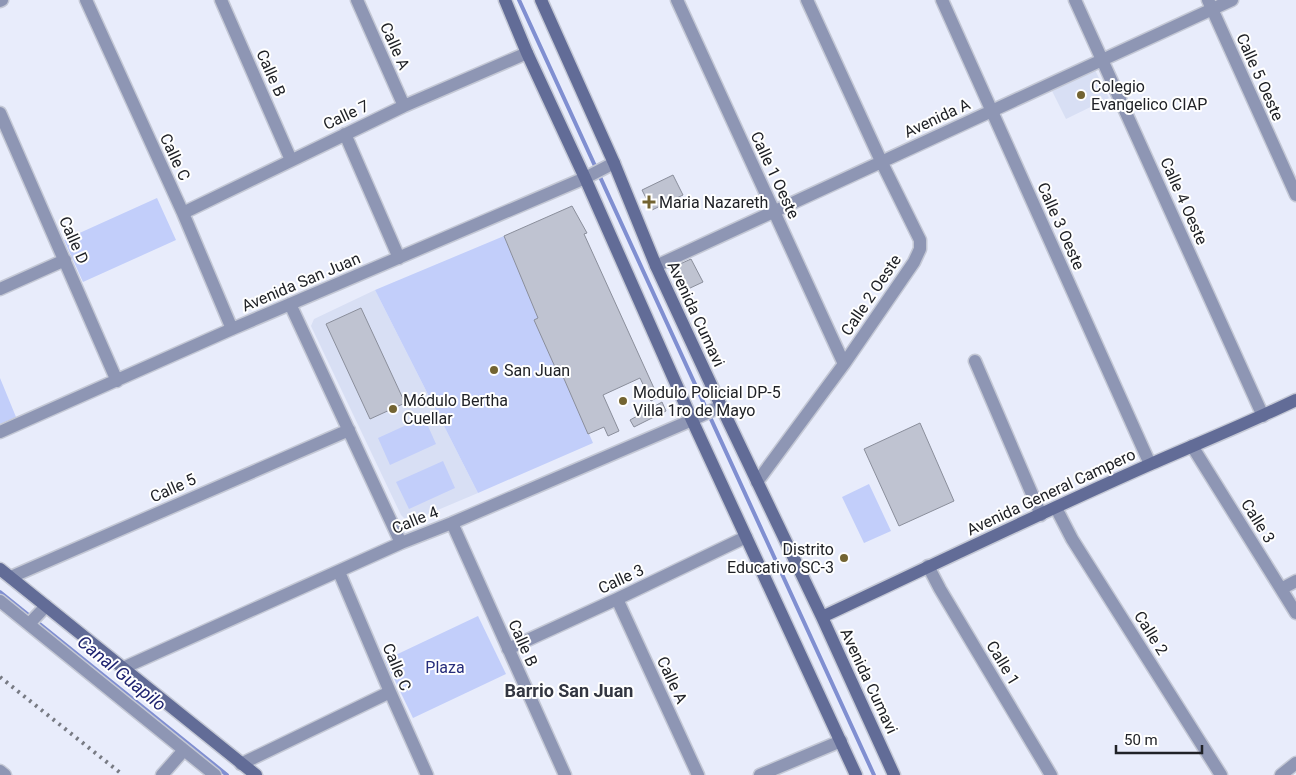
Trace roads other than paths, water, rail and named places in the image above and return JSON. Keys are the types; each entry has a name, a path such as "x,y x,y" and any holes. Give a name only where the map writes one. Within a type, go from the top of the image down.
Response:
{"main road":[{"name":"Avenida Cumavi","path":"505,0 527,53 706,413 757,482 822,617 894,775"},
{"name":"Avenida Cumavi","path":"540,0 656,266 746,537 856,775"},
{"name":"Avenida General Campero","path":"822,617 1150,464 1296,400"},
{"path":"0,569 44,607 256,775"}],"street":[{"name":"Calle C","path":"86,0 183,213 232,329"},
{"name":"Calle B","path":"221,0 291,160"},
{"name":"Calle A","path":"357,0 404,106"},
{"name":"Calle 1 Oeste","path":"677,0 844,364"},
{"name":"Calle 2 Oeste","path":"757,482 844,364 914,262 920,249 920,240 880,161 807,0"},
{"name":"Calle 3 Oeste","path":"942,0 1150,464"},
{"name":"Calle 4 Oeste","path":"1075,0 1263,416"},
{"name":"Avenida A","path":"656,266 1102,60 1210,5 1232,0"},
{"name":"Calle 5 Oeste","path":"1210,5 1296,195"},
{"name":"Calle 7","path":"183,213 404,106 527,53"},
{"name":"Calle D","path":"0,114 116,381"},
{"path":"345,134 399,258"},
{"name":"Avenida San Juan","path":"0,432 232,329 589,176 611,164"},
{"path":"0,289 65,260"},
{"path":"290,304 401,543"},
{"path":"975,361 1041,514"},
{"name":"Calle 4","path":"123,668 401,543 452,523 706,413"},
{"name":"Calle 5","path":"11,578 349,430"},
{"name":"Calle 3","path":"1192,446 1296,613"},
{"name":"Calle 2","path":"1056,508 1077,547 1221,775"},
{"name":"Calle B","path":"452,523 565,775"},
{"name":"Calle 3","path":"508,649 746,537"},
{"name":"Calle 1","path":"928,566 1051,775"},
{"name":"Calle C","path":"339,572 427,775"},
{"path":"1281,589 1296,581"},
{"name":"Calle A","path":"617,599 698,775"},
{"path":"0,601 30,622 215,775"},
{"path":"30,622 44,607"},
{"path":"241,764 390,692"},
{"path":"760,775 841,741"},
{"path":"162,775 184,750"},
{"path":"1282,774 1296,763"},
{"path":"0,771 6,775"}],"waterway":[{"path":"519,0 874,775"},
{"name":"Canal Guapilo","path":"0,592 227,775"}],"railway":[{"path":"0,677 123,775"}],"place":[{"name":"Colegio Evangelico CIAP","path":"1081,95"},
{"name":"Maria Nazareth","path":"649,202"},
{"name":"San Juan","path":"494,370"},
{"name":"Modulo Policial DP-5 Villa 1ro de Mayo","path":"623,401"},
{"name":"Módulo Bertha Cuellar","path":"393,409"},
{"name":"Distrito Educativo SC-3","path":"844,558"}],"district":[{"name":"Barrio San Juan","path":"569,690"}],"park label":[{"name":"Plaza","path":"445,667"}]}
